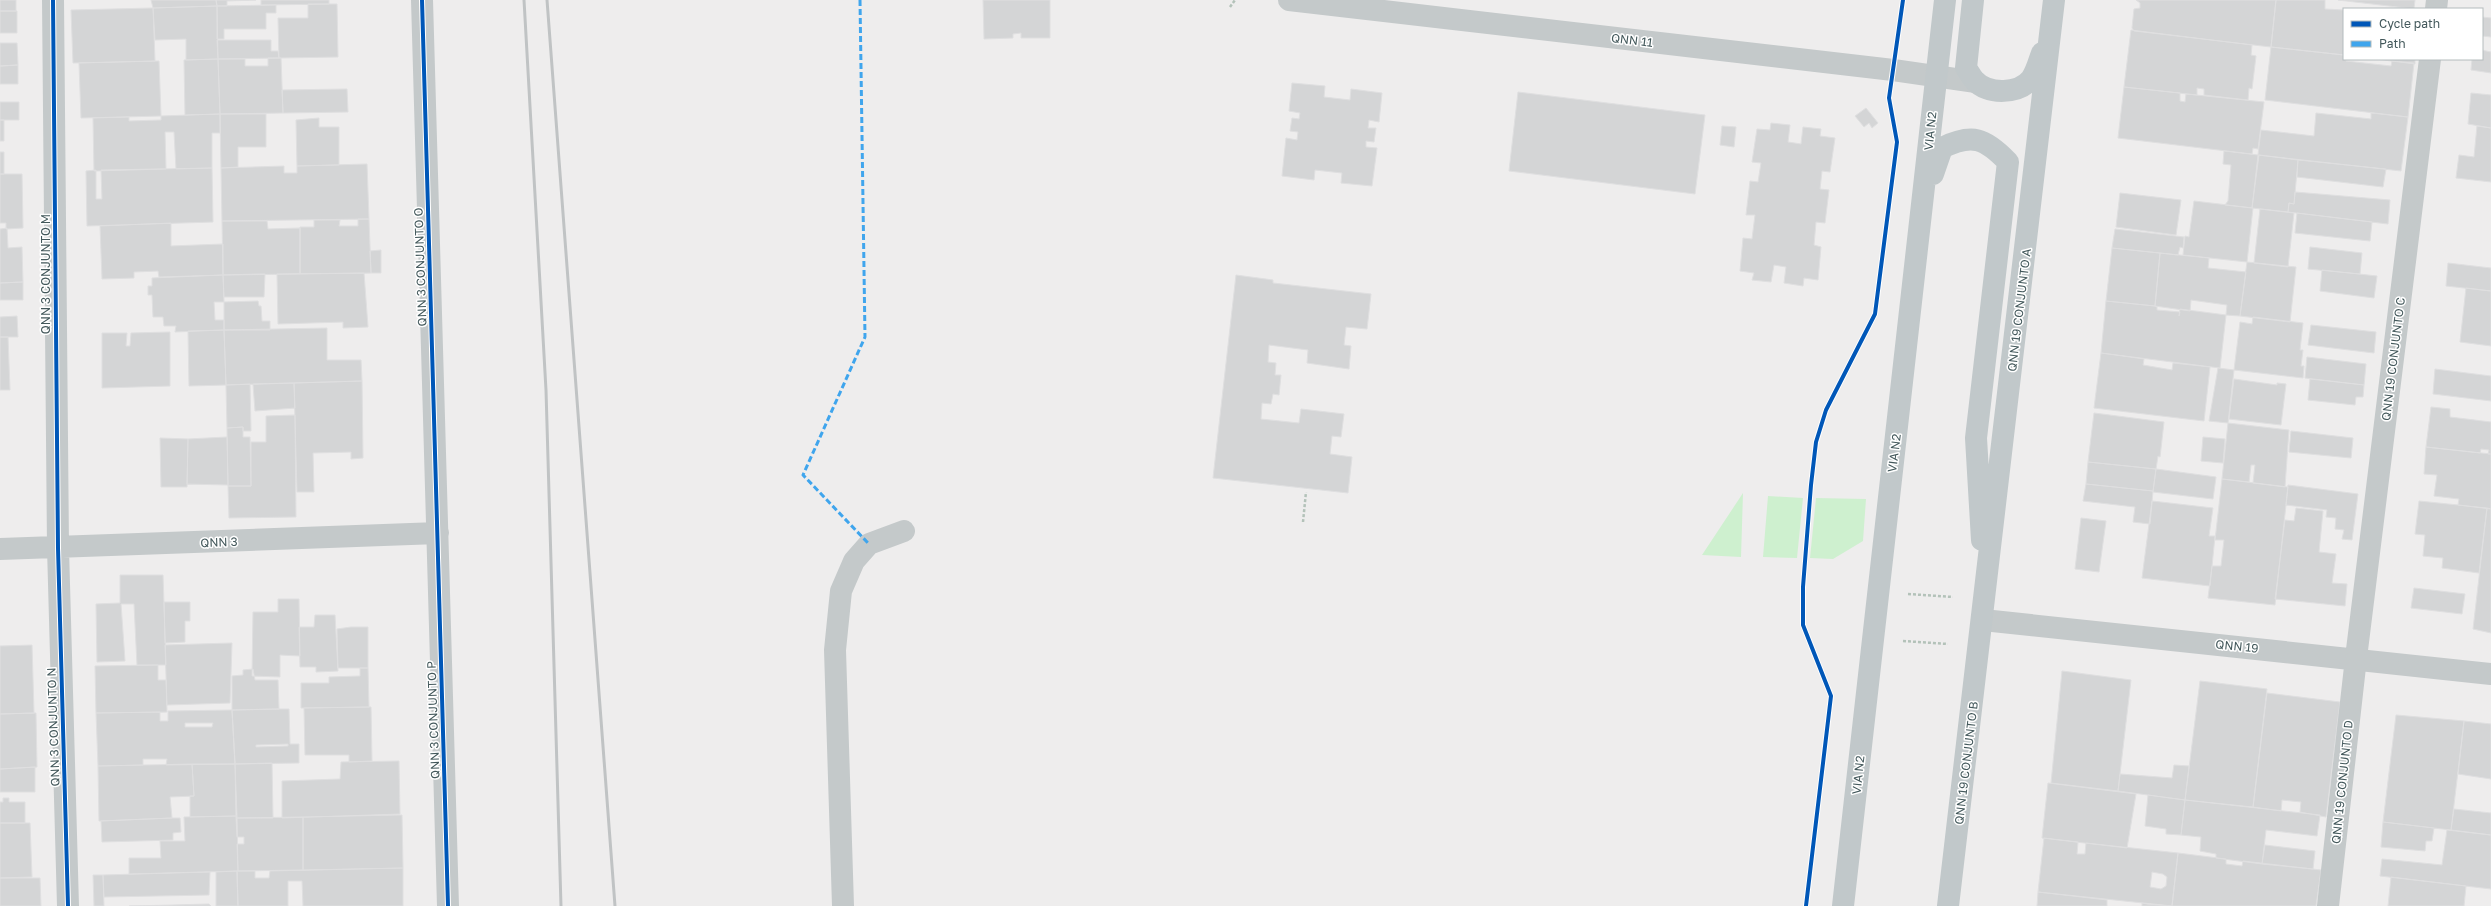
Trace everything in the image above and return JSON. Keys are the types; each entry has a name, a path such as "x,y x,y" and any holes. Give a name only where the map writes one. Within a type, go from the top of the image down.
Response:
{"main road":[{"name":"VIA N2","path":"1843,906 1945,0"},
{"path":"1973,0 1966,68 1976,82 1993,89 2012,91 2023,86 2032,78 2051,27"},
{"name":"QNN 19 CONJUNTO A","path":"1983,620 2054,0"},
{"path":"1921,205 1942,148 1948,145 1959,140 1974,139 1995,148 2008,162 1976,438 1985,599"},
{"name":"QNN 19 CONJUNTO B","path":"1948,906 1983,620"}],"street":[{"name":"QNN 3 CONJUNTO M","path":"53,0 58,548"},
{"name":"QNN 3 CONJUNTO O","path":"422,0 438,533"},
{"name":"QNN 11","path":"1288,0 1936,76 1976,82"},
{"name":"QNN 19 CONJUNTO C","path":"2356,658 2430,60"},
{"path":"843,906 835,650 841,591 854,562 869,544 904,531"},
{"name":"QNN 3","path":"0,549 438,533"},
{"name":"QNN 3 CONJUNTO P","path":"438,533 448,906"},
{"name":"QNN 3 CONJUNTO N","path":"58,548 68,906"},
{"name":"QNN 19","path":"1983,620 2356,658 2491,674"},
{"name":"QNN 19 CONJUNTO D","path":"2328,906 2356,658"}],"path":[{"path":"1230,7 1235,0"},
{"path":"1303,522 1306,492"},
{"path":"1878,592 1985,599"},
{"path":"1873,639 1980,646"}],"green space":[{"path":"1743,493 1741,557 1702,555"},
{"path":"1768,496 1803,498 1797,558 1763,557"},
{"path":"1816,498 1866,499 1863,541 1833,559 1810,558"}],"building":[{"path":"0,0 16,0 16,11 0,11"},
{"path":"151,0 216,0 217,6 153,8"},
{"path":"216,0 256,0 227,1 227,6 217,6"},
{"path":"261,0 329,0 329,4 261,5"},
{"path":"983,0 1050,0 1050,38 1021,38 1021,33 1013,34 1013,38 984,39"},
{"path":"2136,0 2276,0 2271,47 2134,31 2132,28 2134,9 2140,8 2140,3"},
{"path":"2276,0 2325,0 2325,9 2343,10 2343,55 2271,47"},
{"path":"2338,0 2415,0 2414,8"},
{"path":"308,4 337,4 338,57 279,58 278,18 308,18"},
{"path":"276,5 276,13 266,13 266,29 224,29 224,39 217,39 217,6"},
{"path":"217,6 218,59 186,60 186,39 155,40 153,8"},
{"path":"153,8 155,61 73,63 71,10"},
{"path":"0,11 17,11 17,33 0,33"},
{"path":"2483,17 2491,18 2491,37 2483,36"},
{"path":"2131,30 2252,45 2251,55 2256,56 2252,89 2249,88 2248,100 2204,95 2204,89 2197,88 2197,95 2124,87"},
{"path":"217,40 271,40 271,51 278,51 279,58 218,59"},
{"path":"0,43 17,43 18,65 0,66"},
{"path":"2271,47 2343,55 2343,60 2346,61 2391,66 2392,61 2414,63 2408,117 2265,100"},
{"path":"2483,50 2491,52 2491,73 2471,70 2472,60 2483,60"},
{"path":"268,58 281,58 283,113 220,114 218,59 245,59 245,66 268,66"},
{"path":"218,59 220,114 185,115 184,60"},
{"path":"2384,60 2415,60 2415,64"},
{"path":"159,61 161,116 81,118 79,63"},
{"path":"18,65 18,84 0,84 0,66"},
{"path":"1292,83 1325,86 1324,97 1350,100 1351,89 1382,93 1379,122 1369,120 1368,128 1376,128 1374,142 1366,141 1366,147 1377,148 1372,186 1341,183 1342,173 1315,170 1314,180 1282,176 1286,138 1297,140 1298,132 1290,131 1292,118 1299,119 1300,113 1289,111"},
{"path":"2124,87 2180,93 2180,101 2185,102 2186,94 2264,102 2258,149 2253,148 2252,154 2118,138"},
{"path":"347,89 348,112 283,113 282,90"},
{"path":"1518,92 1705,115 1695,194 1509,171"},
{"path":"2471,93 2491,95 2491,128 2468,124"},
{"path":"0,102 19,102 19,120 0,120"},
{"path":"1866,108 1878,123 1872,128 1869,123 1864,127 1855,116"},
{"path":"2316,113 2371,119 2371,113 2408,117 2401,171 2258,155 2261,130 2314,136"},
{"path":"220,114 266,114 266,147 238,147 238,167 221,168"},
{"path":"220,114 220,133 212,133 212,168 176,169 174,132 165,132 166,169 94,171 93,118 129,117 129,121 161,120 161,116"},
{"path":"319,118 319,127 339,127 339,165 297,166 296,120"},
{"path":"0,120 4,120 4,141 0,141"},
{"path":"1771,123 1790,125 1788,142 1801,144 1803,127 1821,129 1820,136 1835,138 1830,172 1822,171 1820,189 1829,190 1825,223 1816,222 1814,245 1821,247 1818,280 1804,278 1803,286 1784,283 1786,267 1774,265 1771,282 1752,280 1754,273 1740,271 1743,238 1752,239 1755,215 1746,215 1750,181 1758,182 1761,163 1752,162 1757,129 1770,130"},
{"path":"1722,126 1736,127 1734,147 1720,145"},
{"path":"2477,126 2491,128 2491,182 2456,178 2459,155 2474,157"},
{"path":"2224,151 2258,155 2252,208 2225,205 2228,201 2231,165 2223,164"},
{"path":"0,152 4,152 4,174 0,174"},
{"path":"2259,155 2298,160 2294,204 2289,203 2288,212 2252,208"},
{"path":"2298,160 2386,169 2383,187 2297,177"},
{"path":"367,164 369,219 222,221 221,168 284,166 284,173 297,173 297,166"},
{"path":"212,168 213,222 87,226 86,171 96,170 96,199 102,199 101,170"},
{"path":"0,174 22,174 23,228 6,229 6,223 0,223"},
{"path":"2295,192 2390,200 2388,224 2288,212 2289,203 2294,204"},
{"path":"2120,193 2181,200 2176,235 2116,227"},
{"path":"2194,201 2253,208 2247,262 2183,255 2185,236 2189,237"},
{"path":"2260,209 2294,213 2288,267 2254,263"},
{"path":"2297,213 2372,222 2370,241 2295,233"},
{"path":"358,219 369,219 371,273 300,274 300,227 314,227 314,220 340,220 339,226 358,226"},
{"path":"222,221 267,221 268,229 300,228 300,274 223,275"},
{"path":"171,223 171,246 223,244 223,275 159,277 158,271 134,272 134,278 102,279 100,226"},
{"path":"7,228 8,248 22,247 23,282 0,283 0,229"},
{"path":"2115,229 2184,237 2183,248 2180,247 2178,255 2112,248"},
{"path":"2310,247 2362,253 2360,274 2308,269"},
{"path":"2112,248 2160,253 2155,306 2106,301"},
{"path":"381,250 381,273 371,273 370,251"},
{"path":"2160,253 2209,258 2208,268 2246,272 2240,316 2226,315 2227,305 2191,300 2190,311 2155,306"},
{"path":"2247,262 2296,267 2290,322 2240,316"},
{"path":"2448,263 2491,268 2491,291 2446,286"},
{"path":"2322,270 2377,276 2374,298 2320,291"},
{"path":"364,273 368,327 343,328 343,322 278,324 277,274"},
{"path":"265,274 264,297 224,297 223,275"},
{"path":"223,275 224,302 214,302 215,320 224,320 224,330 175,332 176,326 164,326 163,317 153,317 152,295 148,295 148,286 152,286 152,278"},
{"path":"1236,275 1273,280 1273,283 1371,294 1367,329 1346,327 1344,345 1351,346 1349,369 1307,363 1308,350 1269,345 1268,362 1276,363 1275,375 1281,375 1279,395 1273,394 1271,404 1262,403 1261,419 1299,423 1301,409 1344,414 1341,437 1332,436 1330,454 1352,457 1348,493 1213,478"},
{"path":"23,282 23,300 0,300 0,283"},
{"path":"2466,288 2491,291 2491,346 2460,342"},
{"path":"258,301 259,306 261,306 262,321 270,321 270,330 224,330 224,302"},
{"path":"2106,301 2155,306 2157,307 2157,310 2180,312 2180,309 2226,315 2220,368 2101,353"},
{"path":"17,316 18,337 0,337 0,317"},
{"path":"2253,317 2303,323 2300,350 2303,350 2301,366 2304,366 2303,378 2234,370 2240,322 2252,324"},
{"path":"2311,325 2376,332 2374,353 2308,345"},
{"path":"327,328 327,360 361,360 362,381 226,385 224,330"},
{"path":"224,330 226,385 189,386 188,331"},
{"path":"170,332 170,386 102,388 102,333 127,333 126,346 130,346 131,333"},
{"path":"0,337 8,337 10,390 0,390"},
{"path":"2101,353 2144,359 2143,365 2172,370 2173,363 2210,367 2204,421 2094,408"},
{"path":"2307,357 2366,364 2364,385 2305,378"},
{"path":"2218,368 2234,370 2228,423 2209,421"},
{"path":"2435,369 2491,376 2491,401 2433,394"},
{"path":"2234,379 2277,385 2277,383 2286,384 2281,425 2229,419"},
{"path":"2310,379 2364,385 2363,397 2356,397 2355,405 2308,400"},
{"path":"362,381 363,458 351,459 351,452 313,453 314,492 297,492 294,383"},
{"path":"294,383 295,408 255,411 253,384"},
{"path":"250,384 251,431 243,431 243,427 227,428 226,385"},
{"path":"2431,407 2450,409 2450,417 2491,422 2491,454 2488,454 2489,450 2481,449 2480,453 2426,447"},
{"path":"2094,413 2164,422 2160,457 2158,456 2156,469 2088,462"},
{"path":"295,415 296,517 229,518 228,486 251,486 251,442 266,442 266,416"},
{"path":"2228,423 2289,430 2285,487 2253,483 2255,465 2251,465 2249,482 2222,479"},
{"path":"243,427 243,437 250,437 251,486 228,486 227,428"},
{"path":"2291,431 2353,438 2351,458 2289,452"},
{"path":"227,437 228,485 187,484 188,439"},
{"path":"2203,437 2225,439 2223,463 2201,461"},
{"path":"160,438 188,439 187,487 161,487"},
{"path":"2426,447 2491,454 2491,509 2458,505 2459,499 2434,496 2437,475 2424,474"},
{"path":"2088,462 2156,469 2153,491 2086,484"},
{"path":"2156,469 2216,477 2213,499 2153,492"},
{"path":"2222,479 2288,487 2275,605 2208,598 2212,566 2221,566 2224,540 2215,540"},
{"path":"2086,484 2153,491 2150,524 2133,522 2135,507 2083,501"},
{"path":"2288,485 2358,494 2352,540 2342,539 2344,530 2335,529 2336,518 2326,517 2327,510 2286,505"},
{"path":"2152,501 2213,508 2209,536 2215,536 2210,586 2142,578"},
{"path":"2419,501 2487,508 2479,573 2442,568 2443,558 2423,556 2425,535 2415,534"},
{"path":"2296,508 2323,511 2319,552 2336,554 2332,583 2347,584 2345,606 2275,599 2285,520 2294,521"},
{"path":"2487,508 2491,509 2491,633 2473,629"},
{"path":"2081,518 2106,521 2099,572 2075,569"},
{"path":"120,575 163,575 166,665 137,665 134,604 121,604 125,661 97,662 96,604 120,603"},
{"path":"2414,588 2465,594 2462,614 2411,608"},
{"path":"278,599 299,599 300,656 280,655 280,677 252,676 253,612 278,612"},
{"path":"164,602 190,602 190,621 185,621 185,642 165,643"},
{"path":"315,615 335,615 338,671 316,672 316,667 300,667 299,627 314,627"},
{"path":"368,627 368,668 338,668 337,629"},
{"path":"232,643 230,703 167,705 165,645"},
{"path":"32,645 34,713 0,714 0,646"},
{"path":"158,665 158,680 166,680 167,712 96,713 95,666"},
{"path":"360,668 368,668 369,707 301,708 301,683 329,683 329,677 360,676"},
{"path":"253,669 255,680 278,680 279,709 232,710 232,676 243,675 243,670"},
{"path":"2062,671 2131,680 2118,791 2051,783"},
{"path":"2200,681 2267,689 2253,807 2185,800"},
{"path":"2267,693 2340,702 2326,817 2300,812 2301,802 2282,800 2281,811 2253,807"},
{"path":"371,707 372,761 349,762 349,755 305,755 304,708"},
{"path":"289,709 290,744 299,744 299,763 235,764 232,710","holes":["288,744 288,746 256,747 256,745"]},
{"path":"232,710 235,764 166,765 167,759 143,759 143,765 98,766 96,713 160,712 160,721 168,721 168,711","holes":["185,723 213,723 212,727 185,727"]},
{"path":"36,713 37,767 0,769 0,714"},
{"path":"2396,715 2464,721 2451,830 2383,822"},
{"path":"2464,721 2491,724 2491,779 2458,774"},
{"path":"399,761 400,814 282,818 282,781 340,779 341,762"},
{"path":"272,763 273,818 236,818 235,764"},
{"path":"192,764 194,796 170,797 172,818 99,821 98,766"},
{"path":"192,764 235,764 237,816 190,817 190,796 194,796"},
{"path":"2174,765 2189,766 2185,800 2118,791 2120,774 2172,778"},
{"path":"35,767 35,792 0,792 0,769"},
{"path":"2048,783 2136,794 2127,848 2042,838"},
{"path":"2148,795 2185,800 2181,835 2166,834 2166,829 2145,826"},
{"path":"3,798 9,798 9,802 25,802 25,823 0,823 0,802 3,802"},
{"path":"2185,800 2320,815 2317,836 2266,830 2262,864 2216,858 2216,854 2200,851 2201,837 2181,835"},
{"path":"2454,809 2491,813 2491,835 2451,830"},
{"path":"402,815 403,868 303,870 303,817"},
{"path":"237,816 238,871 129,874 129,858 161,858 160,841 185,841 184,817"},
{"path":"303,817 303,870 238,871 237,844 244,844 244,837 237,837 236,818"},
{"path":"180,818 181,832 173,833 173,840 102,842 101,821"},
{"path":"2383,822 2434,828 2432,841 2426,841 2425,851 2381,847"},
{"path":"0,823 30,823 32,877 0,878"},
{"path":"2447,830 2491,835 2491,889 2380,876 2382,859 2442,865"},
{"path":"2044,838 2078,842 2077,854 2085,854 2086,843 2178,853 2172,906 2038,892","holes":["2152,872 2163,874 2167,877 2166,886 2161,889 2150,887"]},
{"path":"2265,845 2315,851 2313,869 2262,864"},
{"path":"2178,853 2226,859 2226,864 2242,866 2243,861 2321,870 2316,906 2172,906"},
{"path":"403,868 403,906 303,906 302,881 288,881 288,906 238,906 237,871 255,871 255,878 269,878 270,871"},
{"path":"237,871 238,906 216,906 216,872"},
{"path":"210,872 209,895 104,897 103,875"},
{"path":"93,875 103,875 104,906 94,906"},
{"path":"2391,877 2466,886 2464,906 2388,906"},
{"path":"0,878 40,878 41,906 0,906"},
{"path":"2038,892 2107,900 2107,906 2037,906"},
{"path":"2142,903 2147,904 2171,906 2142,906"},
{"path":"209,904 211,906 129,906 173,905"}],"railway":[{"path":"524,0 546,390 561,906"},
{"path":"547,0 615,906"}],"marked path":[{"path":"860,0 865,337 803,475 869,544"}],"cycle path":[{"path":"53,0 58,548 68,906"},
{"path":"422,0 448,906"},
{"path":"1806,906 1831,696 1803,625 1803,587 1811,485 1816,442 1826,410 1875,314 1897,142 1889,98 1903,0"}]}
